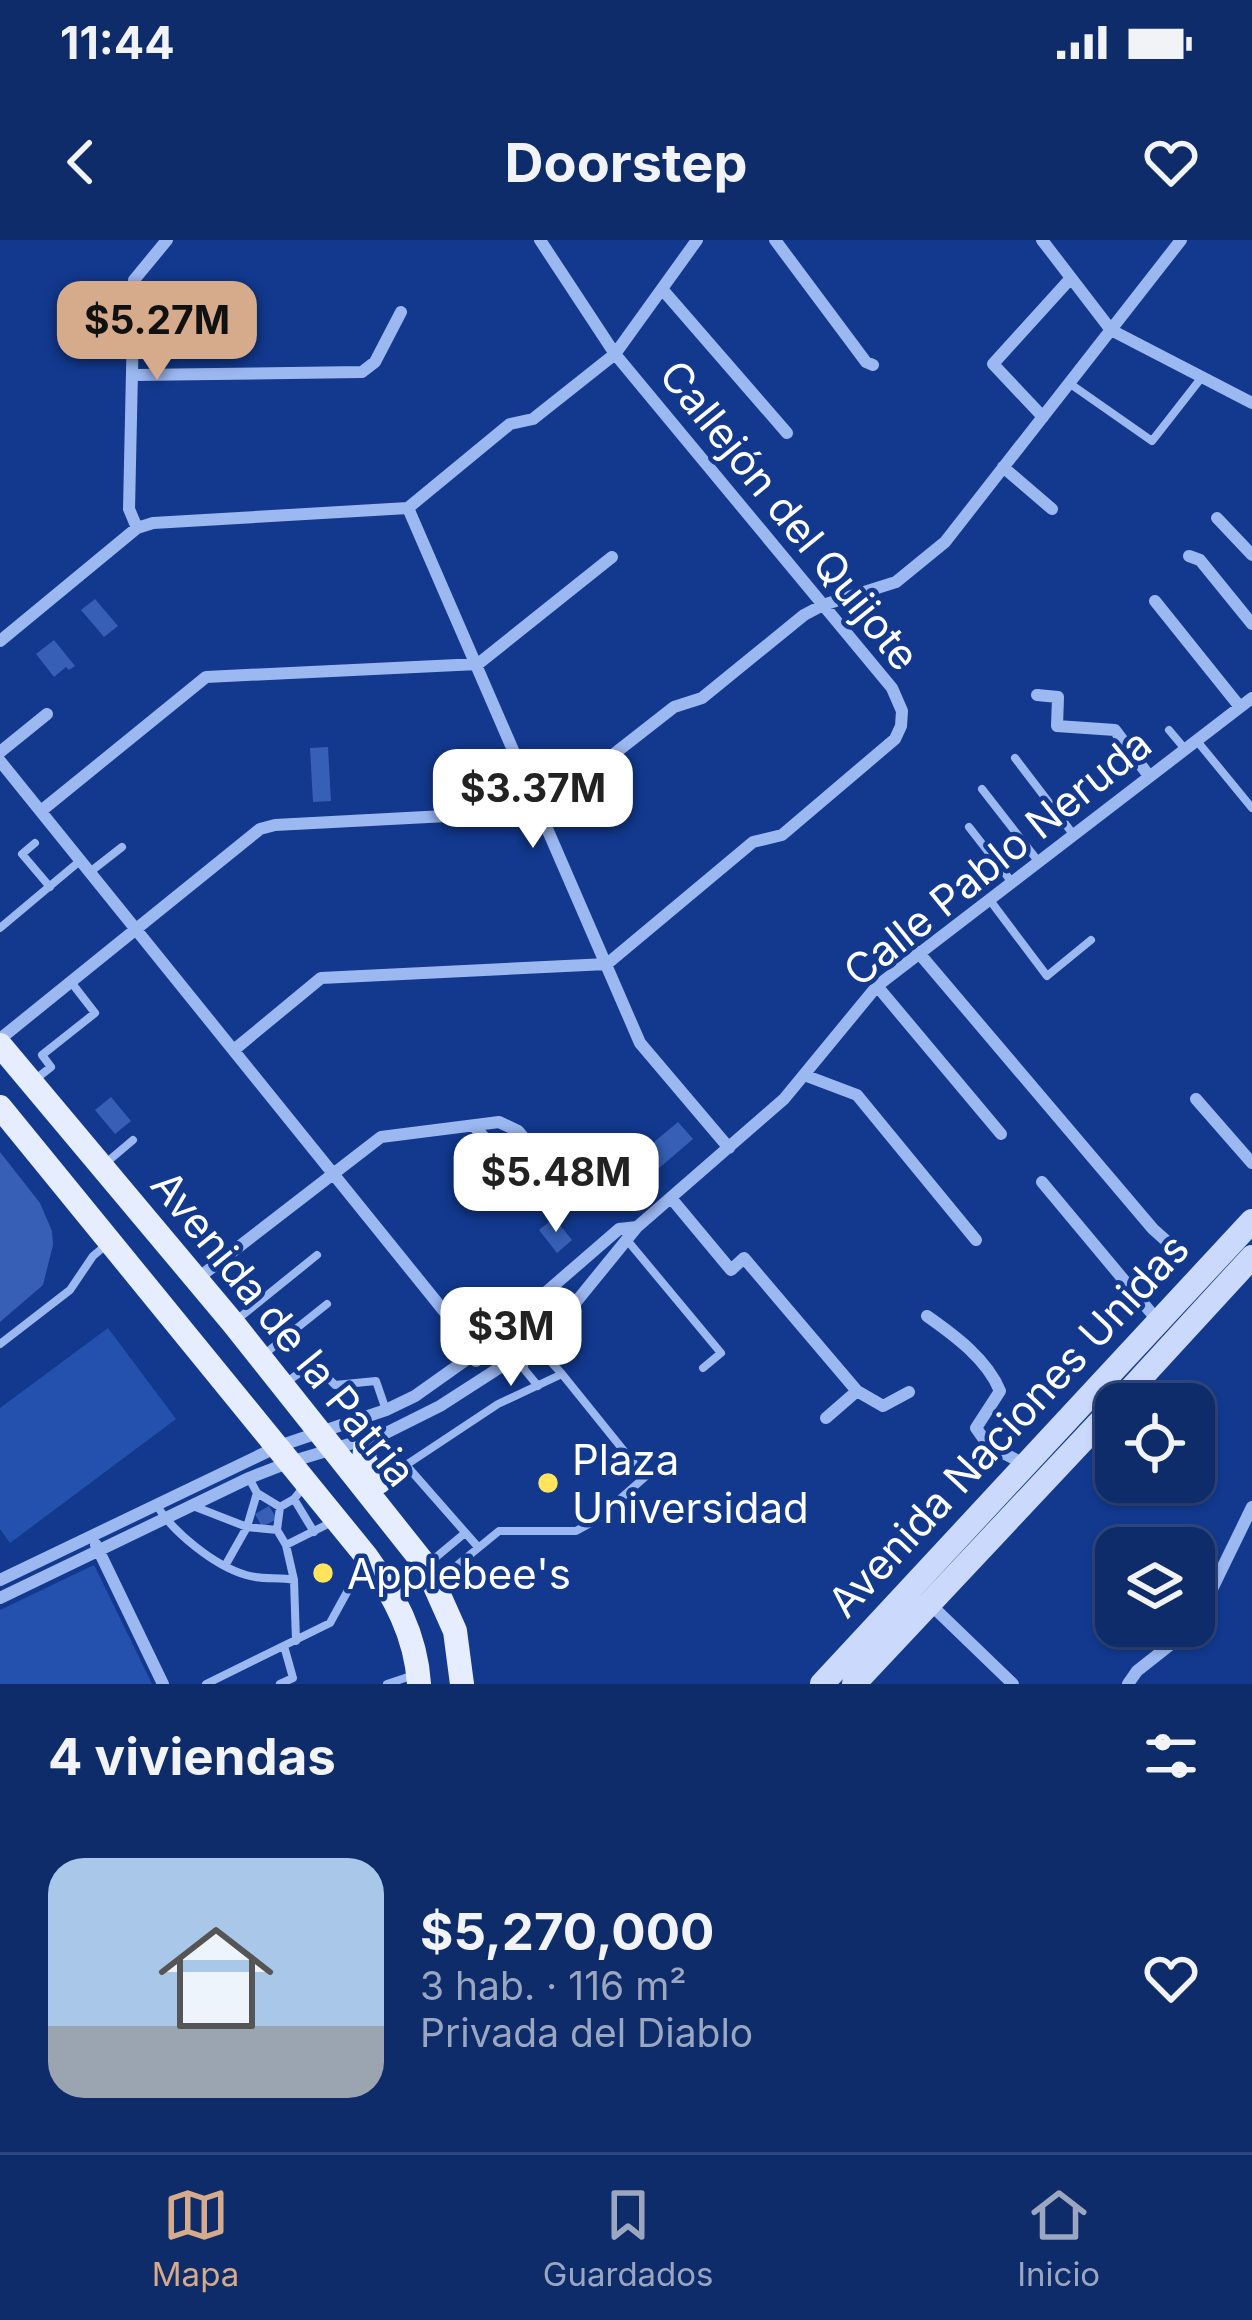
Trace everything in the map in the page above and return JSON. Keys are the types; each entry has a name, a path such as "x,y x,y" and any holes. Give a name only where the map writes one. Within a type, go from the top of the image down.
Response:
{"main road":[{"name":"Avenida de la Patria","path":"0,1042 233,1323 426,1569 455,1631 462,1684"},
{"name":"Avenida de la Patria","path":"0,1107 284,1454 300,1491 324,1526 366,1556 403,1616 418,1678"},
{"path":"367,1440 364,1460 412,1527 426,1569"}],"street":[{"path":"137,528 130,509 134,280 167,240"},
{"name":"Callejón del Quijote","path":"540,240 615,354 899,699 901,726 895,739 782,835 754,842 607,964"},
{"path":"0,641 137,528 153,523 408,508 510,424 533,419 615,354 697,240"},
{"path":"775,240 866,362 873,365"},
{"path":"1042,240 1111,330 1252,403"},
{"path":"0,1042 266,826 541,811 674,707 702,698 804,615 879,590 914,569 945,542 1180,240"},
{"path":"1043,417 993,364 1072,278"},
{"path":"662,289 787,433"},
{"path":"134,374 362,372 375,362 401,312"},
{"path":"1004,467 1052,509"},
{"path":"408,508 640,1043 730,1148"},
{"path":"1217,518 1252,555"},
{"path":"1189,556 1200,560 1252,624"},
{"path":"40,811 206,677 478,664 611,557"},
{"path":"1155,601 1246,702"},
{"path":"1037,694 1058,697 1057,726 1114,730 1149,776"},
{"name":"Calle Pablo Neruda","path":"328,1441 433,1384 556,1282 638,1227 784,1099 877,986 1246,702"},
{"path":"0,752 46,714"},
{"path":"0,761 477,1352"},
{"path":"918,952 1172,1246"},
{"path":"235,1049 321,978 607,964"},
{"path":"877,986 1001,1134"},
{"path":"804,1075 857,1095 976,1240"},
{"path":"1196,1099 1252,1163"},
{"path":"197,1280 381,1137 475,1126"},
{"path":"1042,1182 1158,1321"},
{"path":"671,1198 730,1270 744,1258 856,1391 883,1406 909,1392"},
{"name":"Avenida Naciones Unidas","path":"853,1672 1024,1464 1252,1221"},
{"name":"Calle Pablo Neruda","path":"328,1441 367,1440 440,1406 525,1347 576,1302 624,1235"},
{"name":"Avenida Naciones Unidas","path":"1139,1383 1252,1257"},
{"path":"433,1384 501,1345 525,1347 530,1322 556,1282"},
{"path":"927,1316 960,1339 1000,1391 976,1428 981,1438 1024,1464"},
{"path":"826,1418 856,1391"},
{"name":"Avenida Naciones Unidas","path":"822,1684 853,1672 929,1603 1095,1430"},
{"path":"0,1580 156,1504 328,1441"},
{"path":"0,1598 250,1478 284,1454 328,1441"},
{"path":"1215,1583 1252,1507"},
{"path":"92,1535 164,1684"},
{"path":"929,1603 1012,1684"},
{"path":"1128,1684 1167,1647"}],"lane":[{"path":"1070,383 1152,441 1202,377"},
{"path":"1168,730 1191,745 1252,808"},
{"path":"1015,758 1073,834"},
{"path":"982,789 1038,861"},
{"path":"969,827 1011,881"},
{"path":"35,843 22,854 50,887"},
{"path":"0,928 50,887 122,847"},
{"path":"988,898 1047,976 1091,940"},
{"path":"31,1082 51,1067 42,1055 95,1012 71,982"},
{"path":"101,1167 133,1140"},
{"path":"624,1235 721,1353 703,1368"},
{"path":"0,1344 70,1290 93,1256 111,1241"},
{"path":"233,1323 317,1255"},
{"path":"260,1357 327,1304"},
{"path":"426,1569 478,1547 499,1531 576,1531 596,1520 645,1477 544,1354 525,1347 524,1369 538,1385"},
{"path":"283,1385 313,1364 335,1385 376,1381 386,1410"},
{"path":"478,1547 406,1465 497,1404 562,1374"},
{"path":"250,1478 257,1493 280,1507"},
{"path":"296,1641 294,1580 286,1545 277,1530 280,1507 300,1491"},
{"path":"225,1565 247,1527 257,1493"},
{"path":"156,1504 165,1520 225,1565 252,1577 294,1580"},
{"path":"193,1506 247,1527 277,1530"},
{"path":"286,1545 324,1526"},
{"path":"426,1569 464,1533"},
{"path":"206,1684 337,1616 366,1556"},
{"path":"280,1684 293,1678 284,1646"},
{"path":"387,1684 418,1678"}],"shaded area":[{"path":"108,1328 176,1419 10,1543 0,1529 0,1408"},
{"path":"94,1565 152,1684 0,1684 0,1610"}],"building":[{"path":"95,599 118,626 104,637 81,610"},
{"path":"54,640 75,666 54,677 36,654"},
{"path":"328,747 331,801 313,802 310,748"},
{"path":"111,1097 131,1121 115,1134 95,1110"},
{"path":"678,1122 693,1139 651,1175 636,1157"},
{"path":"0,1152 40,1203 53,1245 43,1285 0,1322"},
{"path":"554,1218 572,1240 557,1253 539,1230"},
{"path":"269,1506 277,1519 262,1527 255,1514"}],"place":[{"name":"Plaza Universidad","path":"548,1483"},
{"name":"Applebee's","path":"323,1573"}]}
